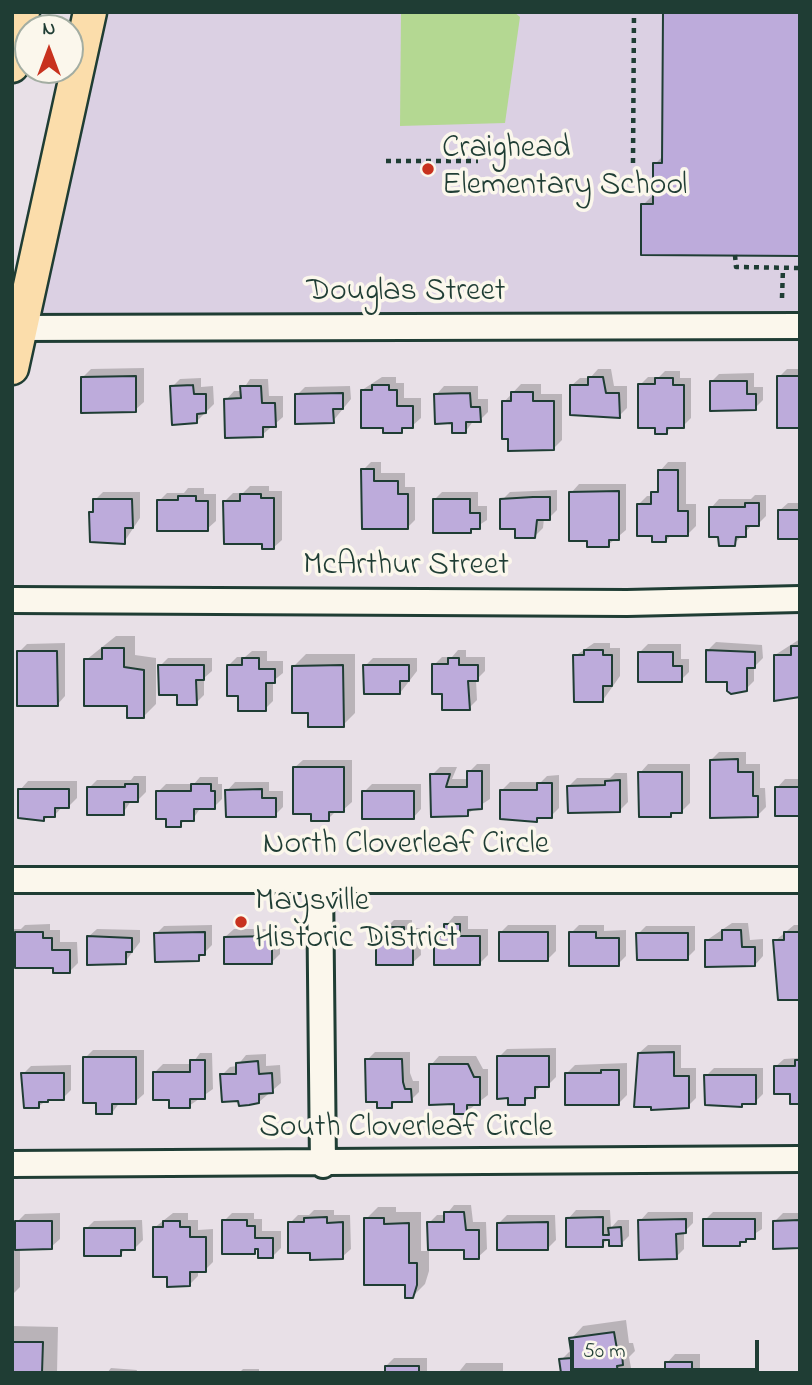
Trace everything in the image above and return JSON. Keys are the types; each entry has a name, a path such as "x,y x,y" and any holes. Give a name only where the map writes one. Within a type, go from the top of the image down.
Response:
{"main road":[{"path":"12,66 23,12"},
{"path":"12,368 16,328 90,12"}],"street":[{"name":"Douglas Street","path":"16,328 800,326"},
{"name":"McArthur Street","path":"12,600 627,603 800,599"},
{"name":"North Cloverleaf Circle","path":"12,880 800,880"},
{"path":"320,881 323,1165"},
{"name":"South Cloverleaf Circle","path":"12,1164 323,1165 800,1159"}],"path":[{"path":"633,163 634,12"},
{"path":"386,162 478,161"},
{"path":"736,255 736,267 800,268"},
{"path":"782,298 783,268"}],"shaded area":[{"name":"Craighead Elementary School","path":"90,12 800,12 800,326 20,328 74,84 84,84 84,39"}],"green space":[{"path":"401,12 514,12 520,17 505,123 400,126"}],"building":[{"name":"Craighead Elementary School","path":"663,12 800,12 800,256 641,255 641,204 653,204 653,163 662,163"},
{"path":"136,376 136,412 81,413 81,377"},
{"path":"777,376 800,376 800,428 777,428"},
{"path":"588,377 603,377 606,393 619,393 620,418 570,415 570,385 588,385"},
{"path":"655,378 673,378 673,385 684,385 684,428 667,428 667,434 655,434 655,428 638,428 638,384 655,384"},
{"path":"710,381 747,381 747,394 756,394 756,410 710,411"},
{"path":"193,385 194,394 206,394 206,413 197,414 197,423 172,425 170,386"},
{"path":"372,385 389,385 389,390 397,390 397,406 413,406 413,428 402,428 402,433 383,433 383,428 361,428 361,390 372,390"},
{"path":"240,386 261,386 262,403 275,403 276,427 263,427 263,437 225,438 224,399 241,398"},
{"path":"511,392 533,392 533,401 554,401 554,450 508,451 508,439 502,439 502,401 511,401"},
{"path":"343,393 343,409 333,409 334,423 295,424 295,394"},
{"path":"470,393 471,407 480,407 481,422 466,422 466,433 452,433 452,423 435,424 434,394"},
{"path":"361,469 374,469 374,481 398,481 398,494 408,494 408,529 362,529"},
{"path":"658,470 678,470 678,511 688,511 688,536 666,536 666,542 652,542 652,536 637,536 637,504 651,504 651,492 658,492"},
{"path":"619,491 619,540 609,540 609,547 587,547 587,541 569,541 569,492"},
{"path":"240,494 261,494 261,498 274,498 274,549 262,549 262,544 224,544 223,501 240,501"},
{"path":"178,496 196,496 196,501 208,501 208,531 157,531 157,500 178,500"},
{"path":"550,497 550,520 537,520 535,538 515,538 515,529 500,529 500,499"},
{"path":"93,499 132,499 133,528 125,528 125,544 90,542 89,512 93,512"},
{"path":"433,499 470,499 470,513 480,513 480,529 471,529 471,533 433,533"},
{"path":"745,503 759,503 759,526 746,526 746,537 736,537 735,546 719,546 718,537 709,537 709,507 745,507"},
{"path":"778,510 800,510 800,539 778,539"},
{"path":"791,646 800,646 800,697 774,701 774,655 791,655"},
{"path":"102,648 124,648 124,667 144,670 144,718 127,718 127,706 84,706 84,659 102,659"},
{"path":"584,650 603,650 603,655 612,655 612,686 603,686 603,702 574,702 573,655 584,655"},
{"path":"706,650 755,652 755,668 747,668 747,691 731,694 727,691 727,682 706,682"},
{"path":"17,651 57,651 58,706 17,706"},
{"path":"638,652 673,652 673,666 682,666 682,682 638,682"},
{"path":"242,658 259,658 259,669 275,669 275,683 266,683 266,711 238,711 238,696 227,696 227,665 242,665"},
{"path":"448,658 459,658 459,665 478,665 478,681 468,681 470,710 442,710 442,694 432,694 432,664 448,664"},
{"path":"158,665 204,665 204,680 196,680 197,705 177,705 177,695 159,695"},
{"path":"343,665 344,727 308,727 308,713 292,713 292,666"},
{"path":"363,665 409,665 409,681 400,681 400,694 364,694"},
{"path":"738,759 738,772 753,772 753,796 758,796 758,817 710,818 710,760"},
{"path":"293,767 344,767 344,812 329,812 329,821 311,821 311,814 293,814"},
{"path":"467,771 482,771 482,809 468,810 468,816 431,817 430,774 450,774 446,787 467,787"},
{"path":"638,772 682,772 682,813 671,813 671,817 639,817"},
{"path":"620,780 620,812 568,813 567,786 605,785 605,781"},
{"path":"537,783 552,783 552,818 537,818 537,822 500,819 500,790 537,790"},
{"path":"125,784 138,784 138,802 124,802 124,815 87,815 87,787 125,787"},
{"path":"191,784 211,784 211,791 215,791 215,809 194,809 194,821 181,821 181,827 166,827 166,819 156,819 156,791 191,791"},
{"path":"775,787 800,787 800,816 775,816"},
{"path":"18,789 69,789 69,808 55,808 55,817 44,817 44,821 18,818"},
{"path":"262,789 262,798 276,798 276,817 226,817 225,790"},
{"path":"362,791 414,791 414,819 362,819"},
{"path":"444,924 460,924 460,936 480,936 480,965 434,965 434,936 444,936"},
{"path":"385,927 404,927 404,935 413,935 413,965 376,965 376,935 385,935"},
{"path":"722,930 741,930 742,947 755,947 755,966 705,967 705,940 722,940"},
{"path":"15,932 43,932 43,938 52,938 52,950 70,950 70,973 53,973 53,968 15,968"},
{"path":"205,932 205,955 199,955 199,961 155,962 154,933"},
{"path":"499,932 548,932 548,961 499,961"},
{"path":"569,932 596,932 596,938 619,938 619,966 569,966"},
{"path":"784,932 800,932 800,1000 778,1000 773,940 784,940"},
{"path":"636,933 688,933 688,960 637,960"},
{"path":"87,936 132,938 132,952 126,952 126,964 87,965"},
{"path":"272,936 272,964 224,964 224,937"},
{"path":"674,1052 674,1076 689,1076 689,1108 651,1110 651,1107 634,1107 638,1053"},
{"path":"497,1056 549,1056 549,1087 535,1087 535,1098 525,1098 525,1105 508,1105 508,1098 497,1099"},
{"path":"83,1057 136,1057 136,1104 112,1104 112,1114 96,1114 96,1103 83,1103"},
{"path":"365,1059 402,1059 403,1082 405,1089 411,1089 412,1102 392,1102 392,1108 377,1108 377,1102 366,1102"},
{"path":"190,1060 205,1060 205,1099 190,1099 190,1108 169,1108 169,1100 153,1100 153,1072 190,1072"},
{"path":"795,1060 800,1060 800,1104 790,1104 790,1094 774,1094 774,1066 795,1066"},
{"path":"258,1061 259,1074 272,1073 273,1093 259,1094 259,1103 249,1105 239,1106 238,1101 222,1102 220,1074 236,1074 236,1063"},
{"path":"429,1064 468,1064 474,1077 480,1077 480,1105 467,1105 467,1114 454,1114 454,1104 429,1105"},
{"path":"601,1070 619,1070 619,1105 565,1105 565,1073 601,1073"},
{"path":"21,1073 64,1073 64,1100 48,1100 39,1102 39,1108 24,1108"},
{"path":"704,1075 756,1075 756,1104 742,1104 742,1107 705,1105"},
{"path":"444,1212 464,1212 466,1230 479,1230 479,1259 464,1259 464,1250 428,1250 427,1222 444,1222"},
{"path":"327,1217 327,1223 343,1222 343,1259 310,1260 310,1253 288,1253 288,1222"},
{"path":"603,1217 603,1235 609,1235 608,1228 621,1227 622,1246 609,1246 609,1240 603,1240 603,1247 566,1247 566,1218"},
{"path":"364,1218 384,1218 384,1224 409,1223 409,1263 417,1263 417,1285 413,1298 405,1298 405,1285 364,1285"},
{"path":"686,1219 686,1233 676,1234 677,1259 639,1260 638,1220"},
{"path":"703,1219 755,1219 755,1239 746,1239 746,1242 740,1242 740,1246 703,1246"},
{"path":"222,1220 247,1220 247,1226 255,1226 255,1238 273,1238 273,1258 258,1258 258,1249 255,1249 255,1254 222,1254"},
{"path":"800,1220 800,1248 773,1249 773,1221"},
{"path":"15,1221 52,1221 52,1249 15,1250"},
{"path":"163,1221 180,1221 180,1227 190,1227 190,1237 206,1237 206,1272 190,1272 190,1286 167,1287 167,1277 153,1277 153,1227 163,1227"},
{"path":"548,1222 548,1250 497,1250 497,1223"},
{"path":"84,1228 135,1228 135,1250 121,1250 121,1256 84,1256"},
{"path":"614,1332 618,1355 622,1354 623,1365 617,1366 618,1373 561,1373 559,1359 572,1358 569,1338"},
{"path":"12,1342 43,1342 42,1373 12,1373"},
{"path":"665,1362 692,1362 692,1373 665,1373"},
{"path":"385,1366 419,1366 419,1373 385,1373"}],"place":[{"name":"Craighead Elementary School","path":"428,169"},
{"name":"Maysville Historic District","path":"241,922"}]}
